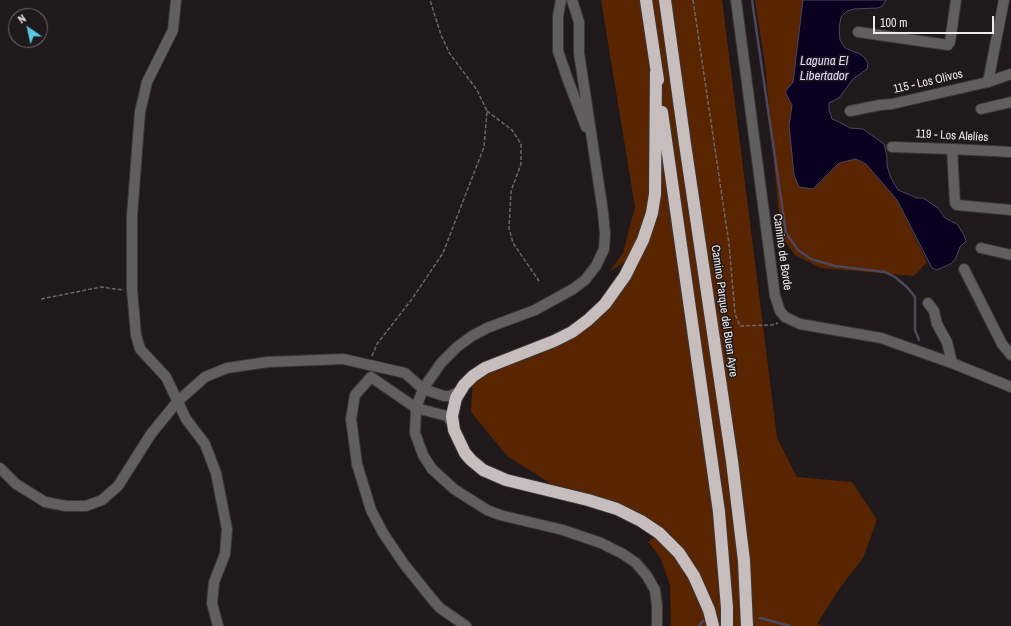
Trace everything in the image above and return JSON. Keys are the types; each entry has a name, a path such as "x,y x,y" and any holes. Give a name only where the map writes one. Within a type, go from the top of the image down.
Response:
{"highway":[{"path":"646,0 719,512 727,608 727,626"},
{"name":"Camino Parque del Buen Ayre","path":"665,0 732,461 744,561 747,626"},
{"path":"656,72 655,194 652,213 643,240 625,276 604,304 588,320 576,329 554,341 485,368 468,380 456,398 452,410 453,424 457,438 465,453 477,465 489,473 506,480 566,494 611,507 629,515 659,533 679,553 694,576 710,610 713,626"}],"street":[{"path":"176,0 173,30 148,82 140,112 132,216 132,289 136,335 140,349 166,377 186,419 205,444 216,473 226,529 224,554 214,582 212,603 218,626"},
{"path":"560,0 558,16 558,50 592,142"},
{"path":"572,0 579,22 579,53 603,212 605,234 604,248 596,266 585,280 573,289 535,310 487,328 472,336 457,347 441,363 423,389 416,408 415,432 423,455 432,469 454,489 487,510 500,515 563,530 601,543 623,554 636,563 647,576 655,590 657,626"},
{"name":"Camino de Borde","path":"736,0 775,296 780,311 785,317"},
{"path":"858,32 943,45 948,44 950,42 956,0"},
{"path":"988,82 1004,0"},
{"name":"115 - Los Olivos","path":"850,111 892,104 988,82 1011,74"},
{"path":"982,109 1011,102"},
{"name":"119 - Los Alelíes","path":"892,147 952,148 1011,152"},
{"path":"952,148 954,203 957,205 1011,210"},
{"path":"981,248 1011,255"},
{"path":"964,269 1002,344 1011,355"},
{"path":"928,303 934,311 937,324 947,342 952,363"},
{"path":"785,317 807,326 881,338 952,363 1011,387"},
{"path":"0,468 16,484 45,502 66,506 86,506 102,500 118,486 151,434 177,402 205,377 227,368 268,362 343,360 405,373 423,389 444,396 450,396 460,391"},
{"path":"343,360 416,408 447,416 453,424"},
{"path":"370,377 355,395 351,419 357,464 371,510 383,532 404,564 440,608 466,626"}],"path":[{"path":"430,0 441,35 450,54 476,90 487,111 512,130 521,144 521,164 511,191 509,228 513,243 539,281"},
{"path":"693,0 729,244 735,314 740,326 772,325 780,323 785,317"},
{"path":"368,365 377,344 412,299 442,254 484,147 487,111"},
{"path":"41,299 101,287 125,290 132,289"}],"shaded area":[{"path":"601,0 722,0 777,438 797,477 852,482 877,520 863,558 840,588 817,624 825,626 671,626 670,585 660,557 648,542 659,533 566,494 508,457 471,412 473,376 580,327 636,255 609,272 623,253 635,207"},
{"path":"755,0 803,0 793,82 785,92 792,105 789,126 794,175 799,187 813,188 839,163 856,159 866,164 897,200 927,262 914,276 821,268 795,255 781,236 765,64"}],"water":[{"name":"Laguna El Libertador","path":"803,0 886,0 882,6 878,8 854,9 847,11 841,17 839,28 840,40 845,48 860,54 868,63 867,69 853,79 839,98 829,103 829,110 832,119 850,128 863,129 884,144 887,157 887,166 891,178 898,190 917,198 923,198 938,208 945,218 957,224 966,241 960,247 956,258 952,263 937,270 932,268 897,200 866,164 856,159 839,163 813,189 799,187 794,175 789,125 792,105 785,92 793,82"}],"waterway":[{"path":"752,0 786,233 798,250 811,259 835,266 885,272 895,277 907,287 915,297 915,330 919,340"},
{"path":"760,618 790,626"},
{"path":"699,626 705,620"}]}
